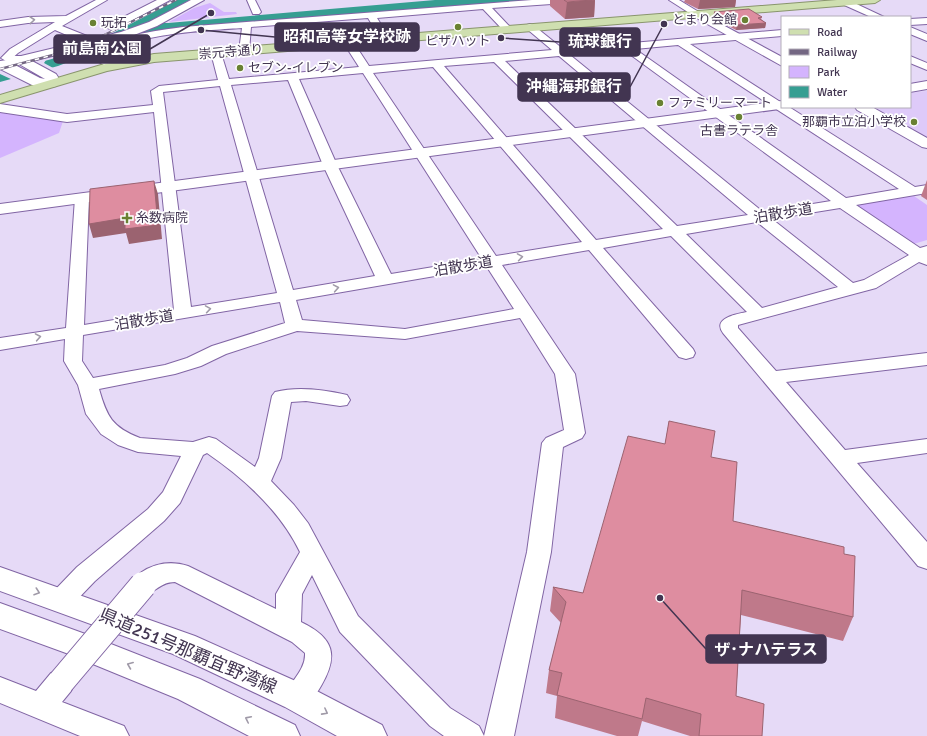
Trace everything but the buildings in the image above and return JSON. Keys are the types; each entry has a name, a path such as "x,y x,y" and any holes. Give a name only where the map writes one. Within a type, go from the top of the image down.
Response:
{"main road":[{"name":"崇元寺通り","path":"0,99 111,66 148,59 875,0"}],"street":[{"path":"11,62 53,27 65,19 103,0"},
{"path":"11,62 84,38 120,23 165,0"},
{"path":"11,62 74,48 130,33 166,18 196,0"},
{"path":"250,0 256,12"},
{"path":"111,66 102,62 106,52 130,41 191,28 566,0"},
{"path":"673,0 781,61"},
{"path":"838,2 876,16"},
{"path":"486,6 507,29"},
{"path":"371,14 385,39"},
{"path":"0,24 28,20 65,19"},
{"path":"911,22 927,20"},
{"path":"244,51 247,24"},
{"path":"53,27 59,27 65,32 84,38"},
{"path":"530,27 760,217 850,289"},
{"path":"911,30 927,38"},
{"path":"183,313 157,91 163,88 781,33"},
{"path":"348,42 419,153 565,374 575,433 553,443 539,552 498,735"},
{"path":"680,42 780,105"},
{"path":"626,47 843,203 924,256 870,284 732,321 729,324 729,329 927,559"},
{"path":"216,53 250,175 295,325"},
{"path":"497,59 759,314"},
{"path":"911,59 927,67"},
{"path":"11,62 42,72 52,77 51,83 37,82 11,62"},
{"path":"436,64 686,354"},
{"path":"292,76 330,165 385,279"},
{"path":"911,88 927,86"},
{"path":"0,208 780,105"},
{"path":"0,108 67,118 159,108"},
{"path":"785,108 920,190"},
{"path":"864,108 927,144"},
{"name":"泊散歩道","path":"0,344 920,190"},
{"path":"82,198 73,361 88,386 96,414 101,422 108,429 125,440 138,445 195,450 209,444 230,458 259,483 296,523 349,624 440,717 469,736"},
{"path":"88,386 168,370 194,362 219,350 295,325 405,334 524,312"},
{"path":"770,378 927,359"},
{"path":"259,483 270,458 282,396 306,395 340,400"},
{"path":"840,458 927,446"},
{"path":"61,600 86,574 156,515 172,497 195,450"},
{"path":"288,627 289,594 312,552"},
{"path":"41,707 143,585 151,578 171,571 179,573 302,634 316,646 318,654 317,666 297,697"},
{"name":"県道251号那覇宜野湾線","path":"0,579 184,645 297,697 370,736"},
{"path":"0,616 77,644 190,690 283,736"},
{"path":"0,690 114,736"}],"shaded area":[{"name":"那覇市立泊小学校","path":"927,91 927,137 875,108 911,108 911,93"}],"green space":[{"path":"210,3 224,12 236,12 237,14 169,22 194,8"},
{"path":"0,110 63,121 59,133 0,158"},
{"path":"914,196 927,205 927,240 910,245 851,204"}],"water":[{"path":"177,0 190,0 151,21 168,23 435,0 535,0 182,28 115,44 58,66 0,82 0,73 74,53"}],"pier":[{"path":"46,60 44,63 55,69 13,80 0,74 0,72"}],"railway":[{"path":"0,69 53,55 92,41 176,0"}],"place":[{"name":"前島南公園","path":"211,13"},
{"name":"とまり会館","path":"745,20"},
{"name":"玩拓","path":"93,23"},
{"name":"沖縄海邦銀行","path":"664,24"},
{"name":"ピザハット","path":"458,27"},
{"name":"昭和高等女学校跡","path":"201,30"},
{"name":"琉球銀行","path":"501,38"},
{"name":"セブン-イレブン","path":"240,68"},
{"name":"ファミリーマート","path":"660,103"},
{"name":"古書ラテラ舎","path":"739,117"},
{"name":"那覇市立泊小学校","path":"914,122"},
{"name":"糸数病院","path":"127,218"},
{"name":"ザ･ナハテラス","path":"660,598"}]}
